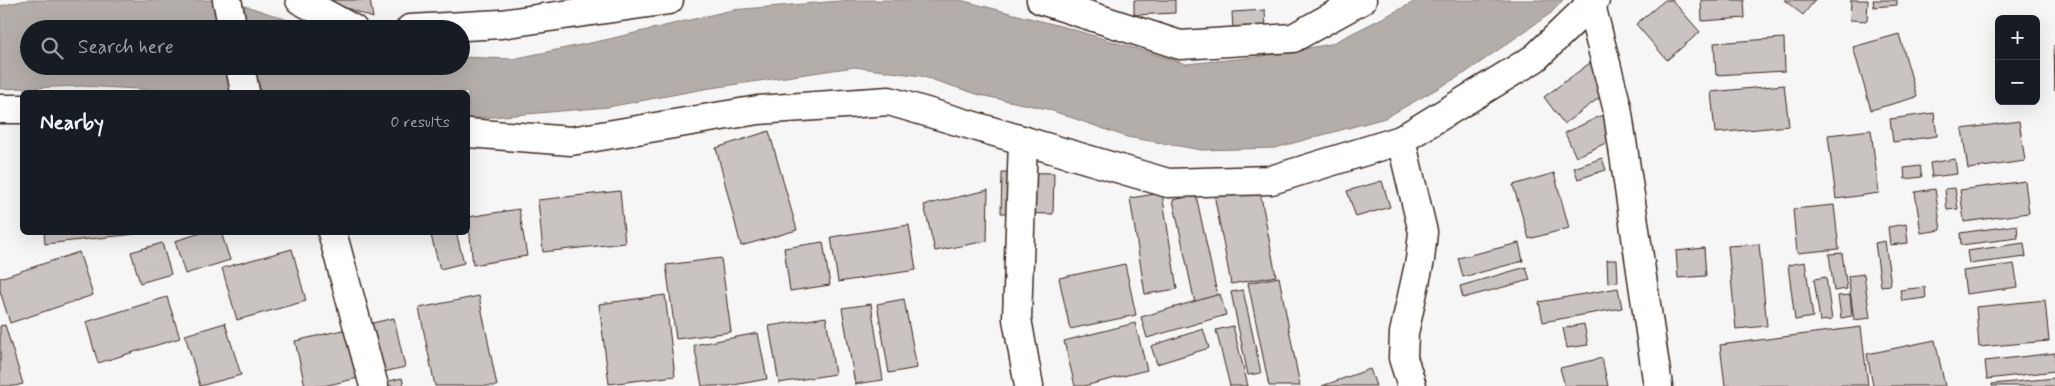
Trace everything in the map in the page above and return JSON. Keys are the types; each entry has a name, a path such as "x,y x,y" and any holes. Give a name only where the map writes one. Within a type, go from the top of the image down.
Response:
{"street":[{"path":"227,0 231,20"},
{"path":"300,0 337,20"},
{"path":"470,26 501,24 669,0"},
{"path":"1041,0 1180,45 1293,38 1362,0"},
{"path":"470,133 570,141 758,110 889,101 1168,183 1271,180 1401,140 1535,58 1591,2"},
{"path":"1591,2 1617,107 1658,386"},
{"path":"242,75 245,90"},
{"path":"0,109 20,110"},
{"path":"1023,140 1017,319 1029,386"},
{"path":"1401,140 1423,232 1420,260 1404,333 1403,358 1412,386"},
{"path":"333,235 374,386"}],"shaded area":[{"path":"26,0 228,0 288,20 20,20 20,75 470,75 470,57 512,59 605,40 732,10 851,0 960,0 1068,28 1186,64 1257,57 1331,44 1418,0 1563,0 1551,13 1465,73 1385,118 1275,148 1202,150 1127,137 1047,109 980,95 921,76 854,67 704,89 608,107 470,119 470,90 156,90 82,86 0,89 0,6"}],"building":[{"path":"325,0 370,0 373,18"},
{"path":"1134,0 1175,0 1175,13 1134,15"},
{"path":"1665,0 1672,0 1700,32 1667,60 1636,24"},
{"path":"1701,0 1744,0 1745,18 1702,21"},
{"path":"1784,0 1815,0 1803,15"},
{"path":"1851,0 1868,0 1867,21 1850,20"},
{"path":"1873,0 1897,0 1897,5 1874,7"},
{"path":"1265,10 1266,29 1233,31 1232,12"},
{"path":"1899,34 1917,97 1871,110 1853,47"},
{"path":"1784,38 1785,71 1716,75 1714,43"},
{"path":"2054,45 2055,45 2055,91"},
{"path":"1598,57 1618,84 1564,124 1544,97"},
{"path":"1784,85 1789,126 1715,133 1711,92"},
{"path":"1619,107 1631,131 1576,157 1565,133"},
{"path":"1934,113 1937,136 1893,142 1890,119"},
{"path":"2019,121 2025,161 1968,169 1962,129"},
{"path":"1871,130 1879,193 1836,199 1828,135"},
{"path":"769,131 797,230 741,246 716,148"},
{"path":"1602,158 1606,170 1578,179 1574,168"},
{"path":"1955,159 1957,174 1932,177 1930,163"},
{"path":"1920,166 1922,177 1905,179 1904,168"},
{"path":"1002,172 1054,173 1053,214 1001,213"},
{"path":"1554,173 1569,228 1529,239 1513,185"},
{"path":"1382,181 1390,207 1356,217 1347,191"},
{"path":"2025,181 2029,213 1964,222 1960,190"},
{"path":"1259,186 1276,276 1231,284 1214,194"},
{"path":"1955,188 1958,209 1947,210 1945,189"},
{"path":"1935,189 1941,230 1921,233 1915,192"},
{"path":"988,190 987,241 935,251 924,205"},
{"path":"620,191 625,243 543,252 538,200"},
{"path":"1162,193 1177,289 1145,294 1130,198"},
{"path":"1196,195 1219,303 1196,308 1173,200"},
{"path":"1834,205 1839,249 1797,253 1793,209"},
{"path":"519,209 527,256 473,265 470,217"},
{"path":"1906,224 1908,243 1890,245 1888,227"},
{"path":"909,225 916,270 838,282 831,237"},
{"path":"2017,225 2018,238 1961,245 1960,233"},
{"path":"44,235 126,235 45,244"},
{"path":"194,235 222,235 230,260 185,274 175,241"},
{"path":"431,235 457,235 464,263 440,269"},
{"path":"1885,241 1891,285 1881,286 1875,243"},
{"path":"823,242 830,285 790,291 784,248"},
{"path":"162,243 171,274 140,283 131,252"},
{"path":"1519,243 1523,261 1463,277 1458,258"},
{"path":"2024,243 2026,257 1969,264 1967,251"},
{"path":"1759,244 1767,326 1736,329 1728,246"},
{"path":"1704,248 1706,276 1678,278 1676,251"},
{"path":"292,249 306,301 237,320 222,268"},
{"path":"79,252 93,295 10,323 0,291 0,278"},
{"path":"1842,253 1847,289 1834,291 1829,254"},
{"path":"721,258 731,332 676,339 666,265"},
{"path":"1607,260 1617,260 1618,282 1608,283"},
{"path":"1805,262 1813,317 1795,320 1788,265"},
{"path":"1125,264 1136,315 1070,329 1059,278"},
{"path":"2014,264 2018,287 1966,294 1963,271"},
{"path":"1526,267 1530,280 1463,298 1460,286"},
{"path":"1864,274 1870,318 1854,320 1848,276"},
{"path":"1279,277 1300,386 1269,386 1248,283"},
{"path":"1826,277 1832,320 1820,321 1814,279"},
{"path":"1925,287 1926,298 1902,301 1900,290"},
{"path":"1618,288 1622,308 1543,322 1539,302"},
{"path":"1243,290 1261,373 1248,375 1231,292"},
{"path":"1220,294 1226,315 1147,338 1141,317"},
{"path":"665,295 675,376 609,384 599,304"},
{"path":"1850,295 1852,316 1841,318 1838,296"},
{"path":"479,296 497,386 435,386 419,308"},
{"path":"167,297 180,338 98,363 86,322"},
{"path":"904,299 917,368 889,373 877,304"},
{"path":"2045,300 2049,341 1979,347 1976,307"},
{"path":"871,304 883,380 855,384 842,308"},
{"path":"826,317 835,374 779,383 769,326"},
{"path":"394,318 405,367 324,386 305,386 295,341"},
{"path":"225,323 241,375 200,386 185,335"},
{"path":"1135,323 1147,370 1084,386 1075,386 1064,341"},
{"path":"1584,324 1588,345 1567,348 1563,328"},
{"path":"5,325 23,384 15,386 0,386 0,326"},
{"path":"1233,326 1248,386 1230,386 1216,330"},
{"path":"1861,327 1868,385 1725,386 1720,345"},
{"path":"1203,329 1209,348 1157,364 1151,346"},
{"path":"758,333 767,379 728,386 702,386 694,345"},
{"path":"1935,340 1945,386 1873,386 1867,354"},
{"path":"2055,353 2055,371 1987,379 1985,361"},
{"path":"1602,358 1608,386 1565,386 1560,368"},
{"path":"1370,369 1376,386 1322,386"},
{"path":"402,378 404,386 368,386"},
{"path":"2055,378 2055,386 1992,386 1992,384"}]}
